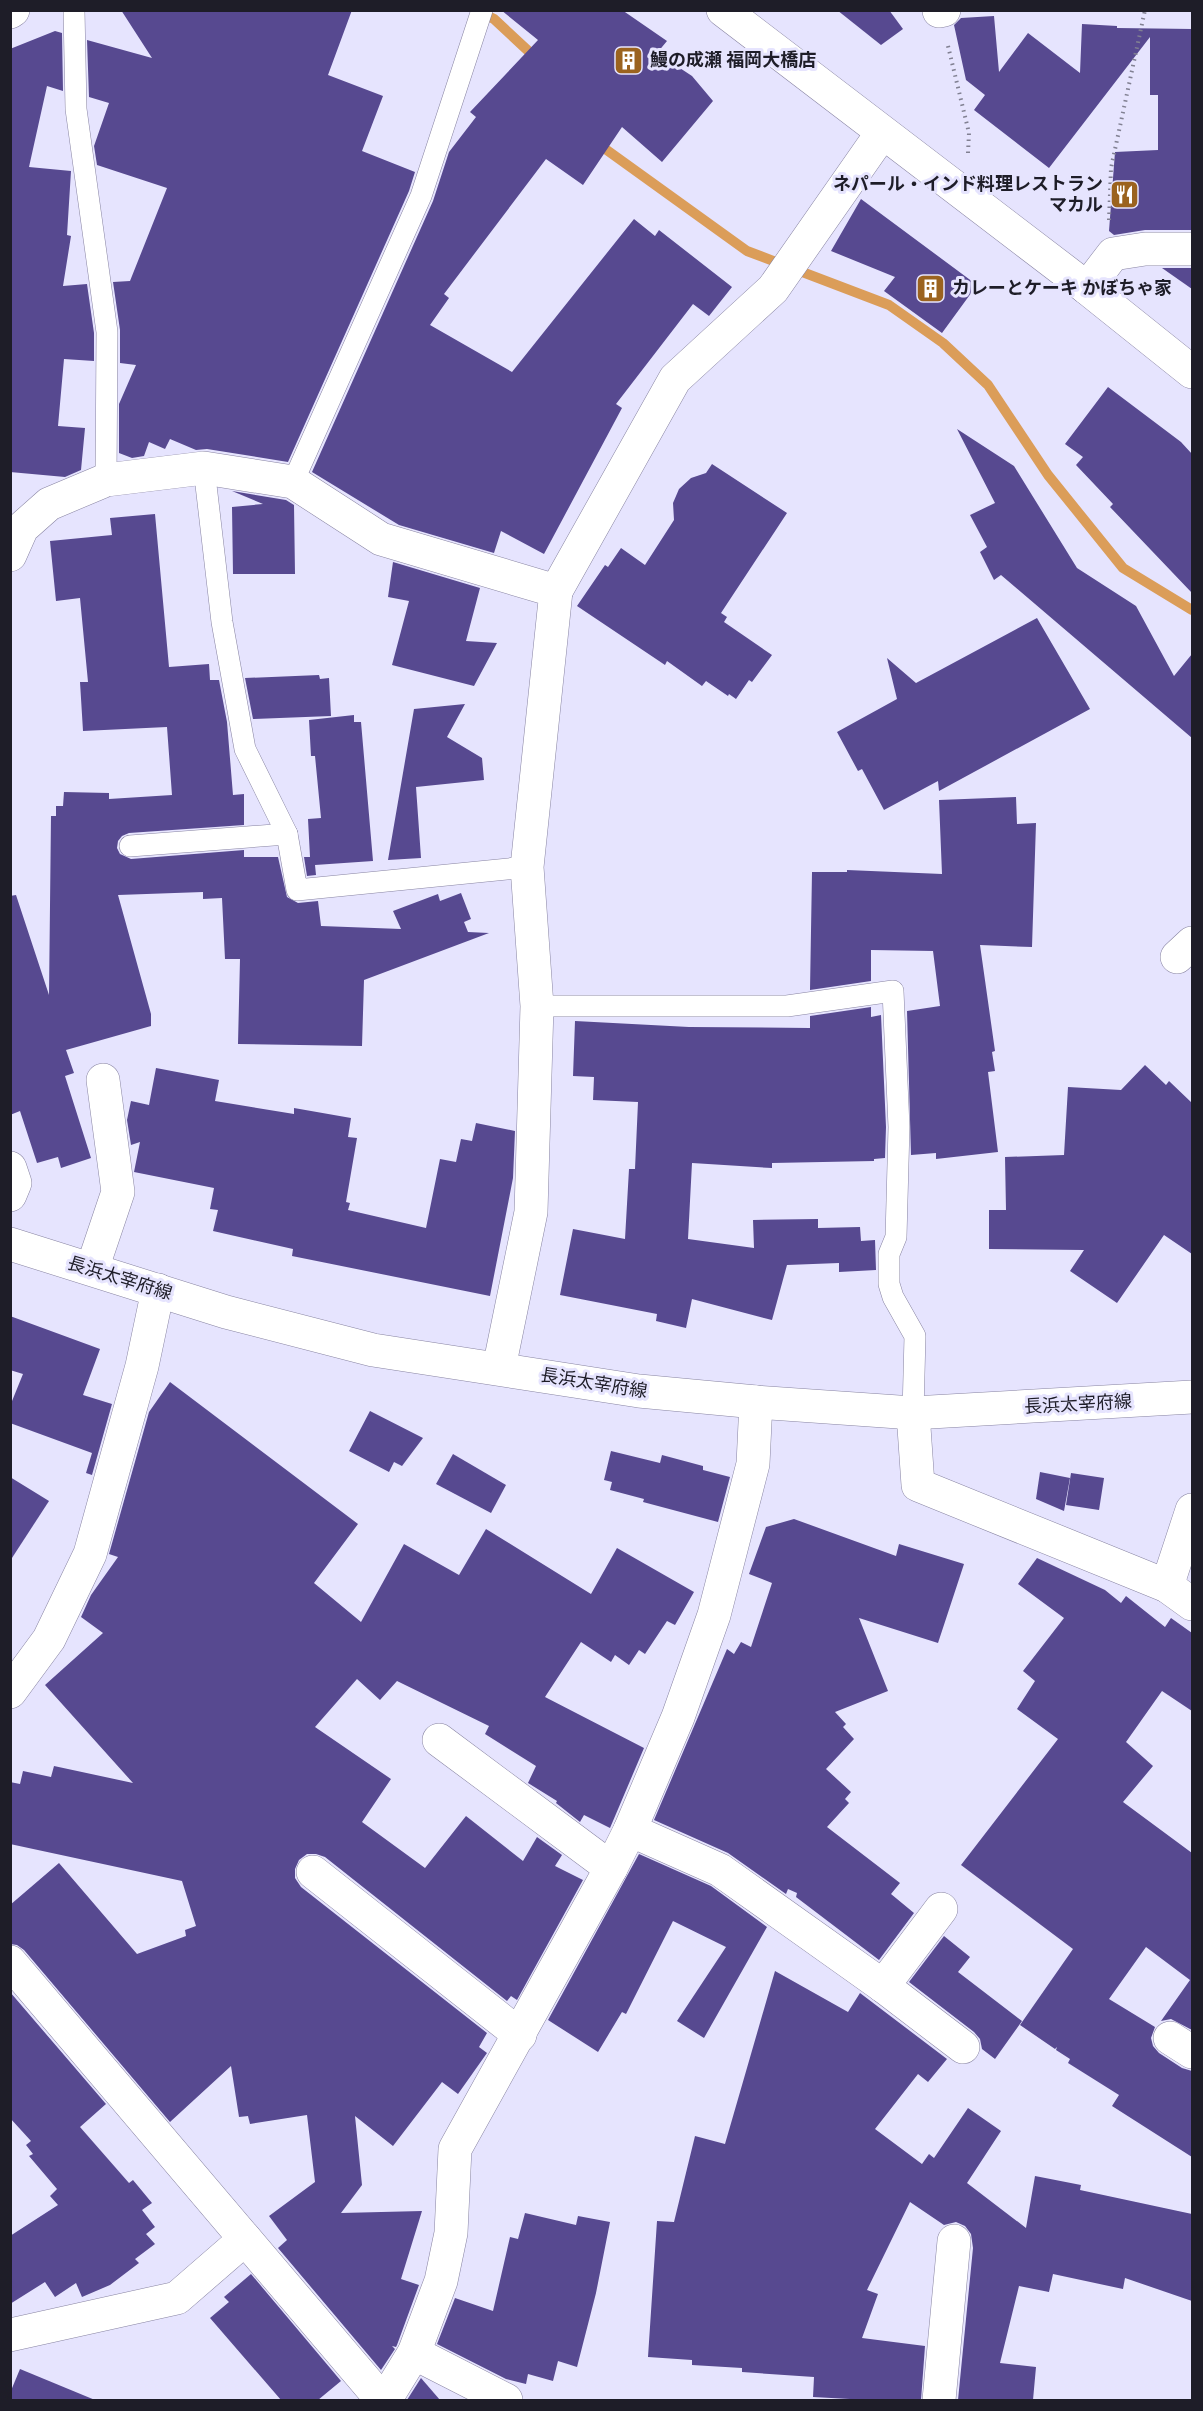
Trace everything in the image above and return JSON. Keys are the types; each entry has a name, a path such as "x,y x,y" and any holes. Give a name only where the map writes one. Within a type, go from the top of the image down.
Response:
{"main road":[{"path":"723,10 1087,288 1192,372"},
{"path":"939,11 944,10"},
{"path":"499,1368 531,1212 537,1006 527,867 556,591 675,379 773,290 882,133"},
{"path":"1087,288 1113,254 1145,249 1192,249"},
{"path":"10,555 22,528 49,504 106,480 204,468 293,482 381,538 556,591"},
{"path":"92,1269 118,1192 103,1080"},
{"path":"10,1168 15,1183 10,1195"},
{"name":"長浜太宰府線","path":"10,1244 226,1312 373,1350 639,1391 913,1413 1192,1396"},
{"path":"10,1692 49,1639 90,1554 142,1366 158,1290"},
{"path":"10,1962 384,2400 414,2353 441,2281 451,2233 455,2149 612,1868 678,1717 714,1615 753,1464 756,1402"},
{"path":"913,1413 918,1485 1180,1595 1192,1510"},
{"path":"439,1740 612,1868"},
{"path":"630,1830 720,1870 883,1986 963,2047"},
{"path":"313,1872 520,2035"},
{"path":"883,1986 941,1909"},
{"path":"10,2335 177,2298 245,2239"},
{"path":"939,2400 954,2241"},
{"path":"414,2353 506,2400"}],"lane":[{"path":"74,10 76,109 107,332 106,480"},
{"path":"293,482 421,196 482,10"},
{"path":"204,468 222,622 245,749 287,834 297,890 527,867"},
{"path":"130,846 287,834"},
{"path":"537,1006 787,1006 893,991 899,1126 896,1237 889,1254 889,1284 915,1336 913,1413"}],"path":[{"path":"1109,224 1111,168 1145,10"},
{"path":"939,11 969,133 965,195"}],"building":[{"path":"121,10 352,10 328,75 383,96 362,151 415,172 409,191 288,462 207,449 196,450 170,439 165,449 149,442 144,456 132,458 119,453 119,404 136,365 120,363 120,330 113,282 130,281 167,188 97,165 94,146 109,103 89,97 87,40 152,58"},
{"path":"501,10 622,10 667,41 657,53 692,76 713,101 662,162 622,127 583,185 546,159 444,294 449,298 430,325 512,372 634,219 655,236 659,230 732,287 709,316 693,304 616,404 622,408 544,554 501,531 494,553 399,525 312,472 433,201 449,152 476,117 470,112 538,40"},
{"path":"837,10 889,10 903,29 881,45"},
{"path":"994,16 999,72 1028,33 1080,73 1082,24 1117,26 1117,28 1192,29 1192,230 1145,230 1114,235 1109,231 1115,152 1158,150 1158,95 1150,95 1150,37 1049,168 974,110 985,95 966,80 954,25 961,18"},
{"path":"55,31 62,33 63,91 47,86 29,167 71,171 67,235 71,236 63,286 87,284 94,333 94,361 64,359 58,426 85,428 81,470 65,477 10,472 10,49"},
{"path":"861,199 977,285 942,333 884,291 895,277 831,251"},
{"path":"1162,268 1192,268 1192,289"},
{"path":"1108,387 1181,442 1192,454 1192,593 1110,507 1113,504 1076,465 1083,457 1065,444"},
{"path":"957,429 1014,466 1077,568 1136,606 1174,676 1192,654 1192,738 1001,575 994,580 980,552 987,547 970,515 995,503"},
{"path":"712,464 787,513 721,613 727,617 724,622 772,655 752,682 749,680 736,699 706,681 702,686 667,661 665,665 577,606 605,565 608,567 621,548 645,565 674,520 673,503 679,489 691,478 706,473"},
{"path":"232,491 286,500 294,505 295,574 233,574 232,507 263,504"},
{"path":"155,514 169,667 209,664 210,680 219,680 227,722 233,795 244,794 244,825 129,833 118,841 117,848 120,854 131,859 244,850 244,857 278,857 287,897 298,903 318,901 321,926 401,929 393,911 438,894 440,901 461,893 471,919 464,922 468,932 489,933 364,980 362,1046 238,1044 240,959 225,959 222,898 203,899 203,892 118,895 151,1014 151,1026 66,1050 74,1073 65,1076 91,1158 61,1168 58,1157 37,1163 20,1111 10,1115 10,896 16,895 49,995 51,816 56,816 56,806 63,806 64,792 109,793 109,799 172,795 167,727 83,731 80,682 88,682 80,598 56,601 50,541 112,535 110,518"},
{"path":"393,562 480,588 466,641 497,643 474,686 392,665 409,601 388,597"},
{"path":"1037,618 1090,709 939,791 938,781 884,810 862,769 858,771 837,732 897,699 887,658 916,683"},
{"path":"319,675 320,679 329,678 331,716 253,719 245,678"},
{"path":"465,704 447,737 482,758 484,780 416,787 421,858 388,860 414,709"},
{"path":"354,715 354,722 361,722 373,861 315,865 316,875 307,876 304,857 310,857 308,819 321,818 315,756 311,756 309,720"},
{"path":"1016,797 1017,824 1036,823 1032,947 980,945 995,1051 992,1052 995,1071 988,1072 998,1152 936,1159 936,1153 911,1155 907,1011 940,1006 933,951 871,950 871,981 810,990 812,872 847,872 847,870 942,874 939,800"},
{"path":"871,1007 871,1017 881,1015 886,1127 885,1158 874,1159 874,1161 772,1163 772,1168 692,1163 688,1239 754,1248 753,1220 818,1219 818,1228 860,1227 861,1241 875,1240 876,1270 839,1272 839,1263 787,1265 772,1320 692,1299 686,1328 656,1321 657,1314 560,1295 573,1229 625,1239 629,1169 635,1169 638,1102 593,1100 594,1077 573,1076 575,1021 689,1027 810,1028 810,1016"},
{"path":"1145,1065 1166,1085 1169,1081 1192,1103 1192,1254 1164,1235 1117,1303 1070,1271 1084,1250 989,1249 989,1210 1006,1210 1005,1157 1064,1155 1068,1087 1121,1090"},
{"path":"156,1068 219,1080 215,1101 294,1114 294,1108 351,1118 348,1137 357,1138 346,1202 350,1203 348,1210 426,1228 440,1159 456,1162 461,1139 472,1141 476,1123 515,1131 513,1178 490,1296 292,1256 293,1249 213,1231 218,1210 210,1209 214,1188 134,1172 140,1142 131,1145 127,1120 131,1101 149,1105"},
{"path":"10,1316 100,1349 83,1395 112,1404 92,1475 86,1473 92,1453 10,1423 10,1406 23,1374 10,1370"},
{"path":"170,1382 358,1524 314,1583 361,1622 404,1544 459,1575 486,1529 591,1594 617,1548 694,1592 675,1625 667,1621 645,1654 639,1650 629,1665 615,1655 611,1662 581,1642 545,1697 644,1748 610,1828 584,1815 580,1822 556,1803 557,1801 528,1783 536,1766 485,1734 489,1726 397,1681 380,1700 357,1679 315,1727 391,1779 362,1822 425,1868 466,1816 523,1861 537,1837 562,1855 555,1866 583,1880 517,2000 511,1996 507,2001 325,1857 307,1854 299,1860 295,1869 295,1878 301,1887 487,2033 479,2047 487,2053 458,2094 442,2082 393,2146 355,2116 362,2185 341,2213 422,2211 401,2279 419,2285 397,2345 392,2346 395,2349 381,2370 278,2248 287,2240 269,2216 315,2182 307,2115 250,2124 248,2116 239,2117 231,2066 170,2122 24,1950 17,1945 10,1944 10,1905 59,1863 137,1954 186,1936 185,1930 196,1926 182,1881 10,1844 10,1782 20,1784 23,1771 51,1777 54,1766 133,1783 45,1685 103,1633 81,1617 91,1595 118,1557 109,1554 149,1412"},
{"path":"370,1411 423,1438 402,1466 394,1462 389,1472 349,1451"},
{"path":"611,1451 660,1463 662,1455 703,1466 703,1470 730,1477 718,1522 643,1502 644,1499 610,1490 612,1482 604,1480"},
{"path":"453,1454 506,1485 491,1513 436,1484"},
{"path":"1040,1472 1070,1478 1064,1511 1036,1499"},
{"path":"1071,1473 1104,1478 1099,1510 1066,1505"},
{"path":"10,1477 49,1501 10,1561"},
{"path":"794,1519 896,1556 899,1544 964,1564 938,1643 859,1618 888,1691 835,1712 846,1724 843,1727 854,1739 826,1769 851,1792 845,1799 849,1803 827,1827 900,1883 891,1894 914,1913 879,1960 796,1897 797,1893 788,1889 786,1894 728,1853 654,1820 727,1649 734,1654 741,1642 751,1647 772,1583 749,1574 766,1527"},
{"path":"1037,1558 1105,1590 1121,1603 1126,1596 1165,1627 1171,1618 1192,1633 1192,1711 1162,1691 1126,1742 1153,1766 1123,1802 1192,1853 1192,2030 1171,2019 1161,2021 1190,1980 1146,1947 1109,1999 1155,2027 1151,2038 1153,2046 1159,2053 1182,2068 1192,2071 1192,2157 1112,2106 1119,2095 1068,2063 1070,2059 1056,2050 1057,2047 1055,2049 1020,2025 1073,1949 961,1865 1058,1739 1017,1709 1035,1681 1023,1671 1064,1618 1018,1584"},
{"path":"639,1854 711,1886 767,1927 704,2038 677,2021 726,1947 673,1921 626,2014 622,2012 598,2052 548,2020"},
{"path":"944,1936 970,1957 958,1972 1022,2021 995,2059 982,2049 980,2039 974,2032 909,1982"},
{"path":"775,1971 848,2012 860,1993 947,2059 928,2082 918,2074 875,2129 922,2164 929,2154 934,2158 968,2108 1001,2131 967,2183 1026,2228 1035,2176 1081,2185 1080,2190 1192,2214 1192,2301 1125,2278 1123,2289 1053,2274 1049,2292 1019,2286 1000,2363 1036,2367 1033,2400 958,2400 973,2248 971,2234 965,2226 956,2222 944,2225 910,2202 867,2290 878,2294 862,2338 925,2346 921,2400 813,2397 814,2377 742,2372 742,2368 692,2365 692,2360 648,2357 657,2221 674,2222 695,2136 725,2144"},
{"path":"10,1992 106,2104 80,2127 129,2183 133,2180 152,2203 142,2210 155,2227 146,2234 155,2244 135,2259 139,2263 110,2285 82,2297 76,2283 55,2297 45,2282 10,2304 10,2236 58,2205 50,2196 57,2189 29,2156 33,2154 26,2145 31,2141 10,2118"},
{"path":"525,2213 576,2225 578,2216 610,2222 596,2293 577,2367 558,2361 553,2381 528,2374 526,2384 506,2379 437,2344 455,2298 493,2311 510,2237 518,2239"},
{"path":"251,2274 341,2381 318,2400 281,2400 210,2318 229,2302 224,2297"},
{"path":"20,2369 95,2400 10,2400 10,2393"},
{"path":"421,2378 440,2400 407,2400"}],"waterway":[{"path":"478,11 494,19 538,60"},
{"path":"597,143 747,251 889,305 943,343 988,385 1048,475 1123,568 1192,610"}],"place":[{"name":"鰻の成瀬 福岡大橋店","path":"629,60"},
{"name":"ネパール・インド料理レストラン マカル","path":"1124,194"},
{"name":"カレーとケーキ かぼちゃ家","path":"931,288"}]}
